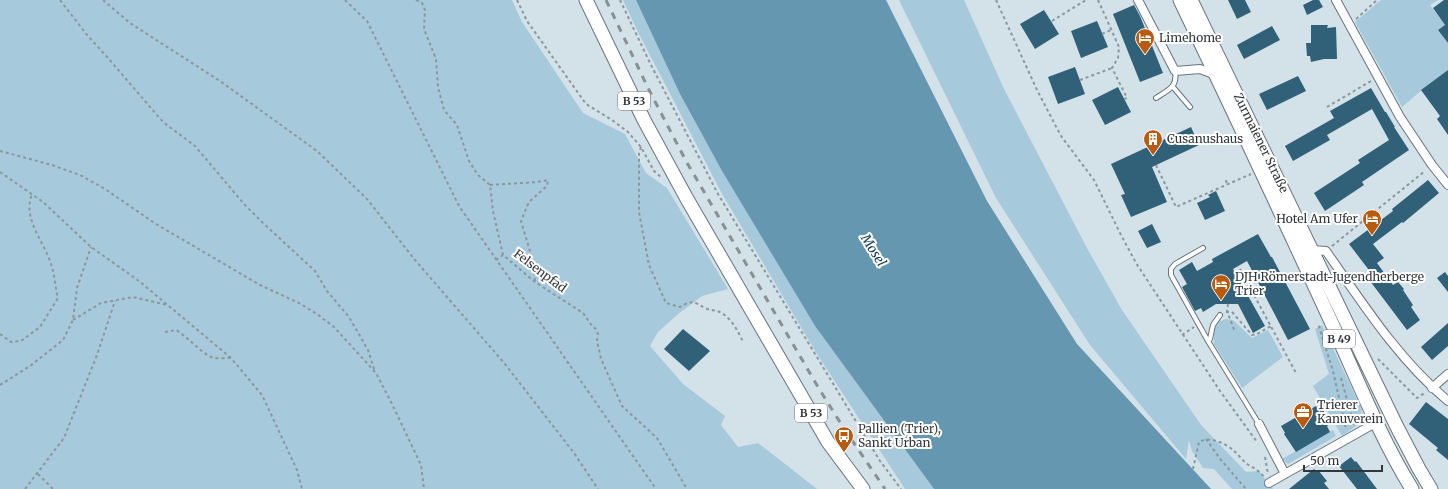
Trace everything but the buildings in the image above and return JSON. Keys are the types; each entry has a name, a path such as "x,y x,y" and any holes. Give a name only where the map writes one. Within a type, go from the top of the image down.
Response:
{"main road":[{"name":"B 53","path":"586,0 644,120 673,174 828,442 863,489"},
{"name":"Zurmaiener Straße","path":"1180,0 1216,76 1306,253"},
{"name":"Zurmaiener Straße","path":"1191,0 1306,253"},
{"name":"B 49","path":"1306,253 1375,379 1410,452 1431,489"},
{"name":"B 49","path":"1306,253 1377,423 1402,473 1412,489"},
{"path":"1375,379 1377,423 1395,433 1410,452"}],"street":[{"path":"1138,0 1175,71 1200,69 1216,76"},
{"path":"1336,0 1377,78 1400,117 1432,165 1448,185"},
{"path":"1306,253 1326,250 1390,342 1432,388 1448,401"},
{"path":"1432,388 1448,374"},
{"path":"1269,483 1377,423"},
{"path":"1259,424 1285,474"}],"lane":[{"path":"1156,98 1172,87 1176,78 1175,71"},
{"path":"1172,87 1190,107"},
{"path":"1203,248 1175,264 1171,269 1171,275 1208,341 1259,424"},
{"path":"1208,341 1210,339 1213,325 1220,315"}],"path":[{"path":"60,0 87,35 163,122 195,146 248,209 315,271 327,291 349,317 368,350 376,373 421,465 424,489"},
{"path":"103,0 130,23 220,81 317,151 367,199 415,260 514,376 574,453 598,489"},
{"path":"345,0 367,20 458,206 656,489"},
{"path":"416,0 422,3 425,10 424,29 436,59 438,87 444,110 457,125 469,161 478,175 490,185 548,180 547,186 529,202 521,221 533,261 535,282"},
{"path":"516,0 527,21 586,104 628,132 641,147 654,171 659,176 665,177 673,174"},
{"path":"620,0 651,65 718,194 880,461 901,489"},
{"path":"996,0 1037,90 1061,136 1094,180 1136,263 1224,397 1260,446"},
{"path":"1052,21 1086,0"},
{"path":"1080,80 1112,68 1118,58 1119,47 1098,0"},
{"path":"1349,25 1377,0"},
{"path":"1102,34 1111,30"},
{"path":"1112,68 1127,98 1124,99"},
{"path":"1327,107 1377,78"},
{"path":"641,147 639,153 638,185 641,225 649,265 666,303 680,307 692,302 698,303 711,310 718,311 737,329 743,342"},
{"path":"0,151 52,165 80,175 105,189 156,224 260,285 299,303 317,314 334,328 376,373"},
{"path":"1156,165 1176,207 1254,173"},
{"path":"1326,250 1432,165"},
{"path":"0,173 32,194 56,213 91,247 139,281 231,358 262,395 297,470 302,489"},
{"path":"1226,180 1228,185"},
{"name":"Felsenpfad","path":"490,185 493,211 504,255 535,282 583,312 592,326 596,329 601,359 622,406 657,438 687,489"},
{"path":"0,334 11,342 21,341 40,327 58,298 51,264 30,218 29,208 32,194"},
{"path":"0,385 30,366 62,340 73,320 77,288 91,247"},
{"path":"496,260 504,255"},
{"path":"1240,269 1296,373"},
{"path":"73,320 101,303 133,298 168,306"},
{"path":"26,489 64,438 97,355 115,301"},
{"path":"1228,304 1227,311 1235,332"},
{"path":"1220,315 1227,311 1232,312 1252,335 1257,334 1271,326"},
{"path":"1322,324 1319,327 1333,371 1348,438"},
{"path":"165,332 176,330 187,336 212,358 231,358"},
{"path":"1182,335 1187,332"},
{"path":"1378,359 1417,398 1432,388"},
{"path":"1341,378 1357,433"},
{"path":"1193,469 1199,442 1203,439 1224,444 1233,450 1246,463 1259,471 1269,483"},
{"path":"1206,440 1246,489"},
{"path":"1265,456 1269,483"},
{"path":"38,474 53,489"}],"shaded area":[{"path":"0,0 512,0 522,22 583,113 625,134 646,173 667,188 728,289 702,296 678,314 658,332 650,346 683,384 725,416 721,425 738,447 758,443 817,489 0,489"},
{"path":"623,0 636,0 680,94 722,171 815,326 934,489 905,489 817,354 721,192 639,34"},
{"path":"899,0 964,0 1004,89 1088,250 1122,310 1201,425 1246,472 1259,471 1273,489 1232,489 1214,469 1203,468 1192,451 1189,440 1186,459 1090,345 996,198"},
{"path":"1381,0 1438,0 1430,5 1445,25 1438,30 1448,43 1448,70 1402,107 1355,22"},
{"path":"1226,319 1233,320 1252,338 1268,330 1283,357 1242,388 1214,344 1214,331 1218,322"},
{"path":"1322,325 1361,408 1362,416 1360,423 1342,436 1313,386 1329,374 1315,329"},
{"path":"1333,430 1336,436 1288,464 1282,459"}],"water":[{"name":"Mosel","path":"636,0 886,0 987,201 1077,344 1211,489 934,489 815,326 722,171 680,94"}],"railway":[{"path":"606,0 648,88 686,161 818,387 885,489"}],"place":[{"name":"Limehome","path":"1145,55"},
{"name":"Cusanushaus","path":"1153,156"},
{"name":"Hotel Am Ufer","path":"1372,236"},
{"name":"DJH Römerstadt-Jugendherberge Trier","path":"1221,301"},
{"name":"Trierer Kanuverein","path":"1303,429"},
{"name":"Pallien (Trier), Sankt Urban","path":"844,453"}]}
